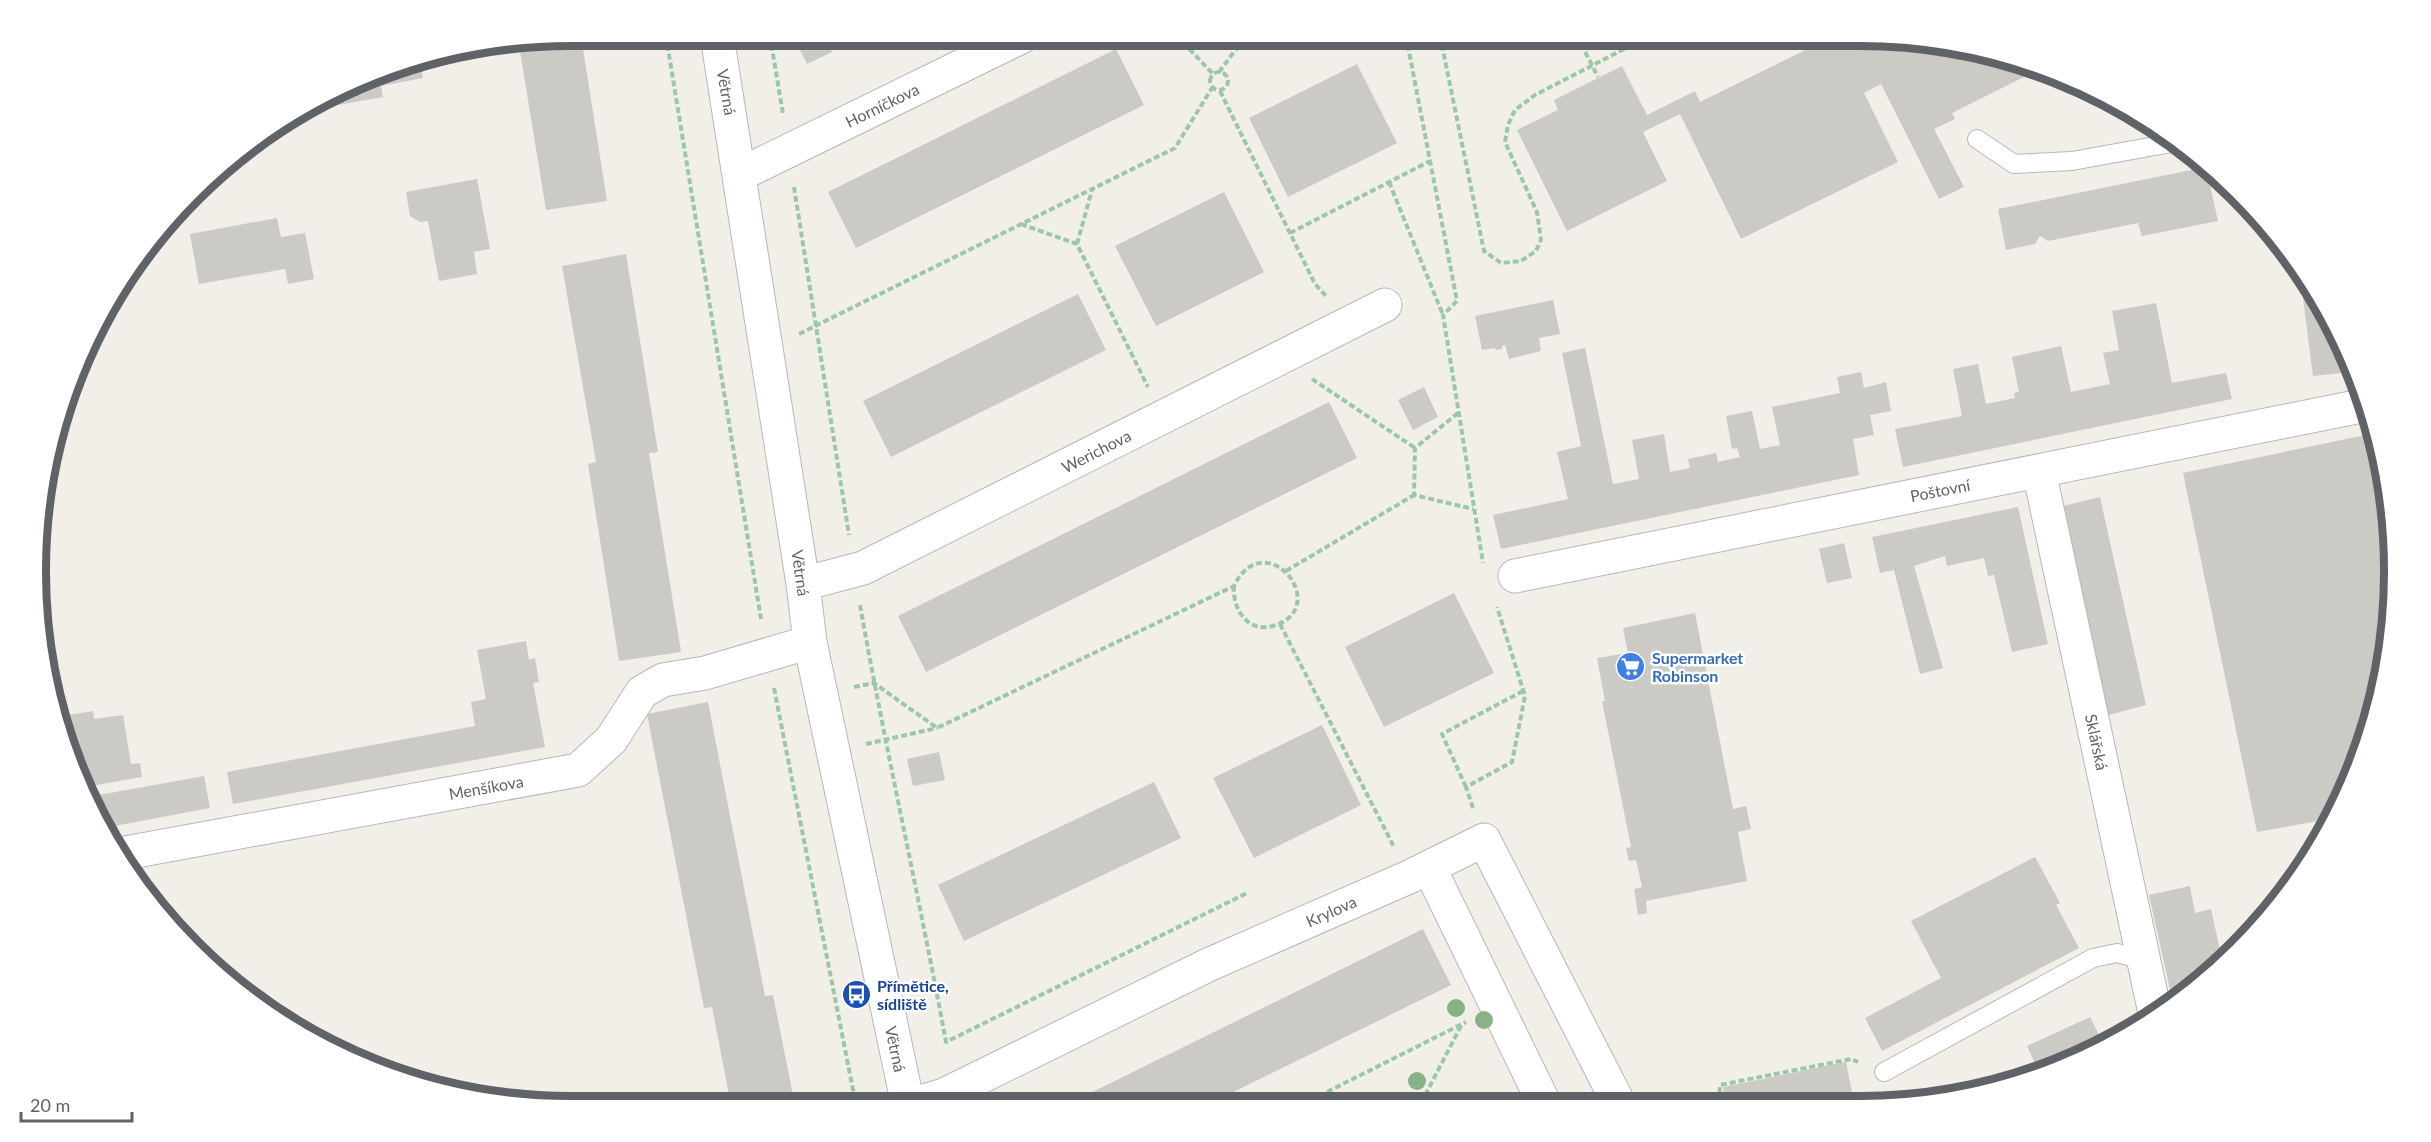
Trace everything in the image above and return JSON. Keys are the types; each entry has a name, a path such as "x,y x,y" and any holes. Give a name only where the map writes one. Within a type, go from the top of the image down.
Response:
{"street":[{"name":"Větrná","path":"719,46 741,174 810,642 907,1096"},
{"name":"Horníčkova","path":"741,174 1003,46"},
{"name":"Werichova","path":"803,584 855,571 1385,305"},
{"name":"Poštovní","path":"1500,571 2039,471 2358,407"},
{"name":"Sklářská","path":"2039,471 2153,1005"},
{"name":"Menšíkova","path":"129,852 578,770 611,740 642,692 663,680 705,673 810,642"},
{"name":"Krylova","path":"940,1096 1208,965 1419,872 1484,840"},
{"path":"1484,840 1615,1096"},
{"path":"1419,872 1497,1006 1541,1096"}],"lane":[{"path":"1977,139 2014,164 2072,161 2164,144"},
{"path":"1884,1072 2093,958 2117,953 2144,960"}],"path":[{"path":"668,46 768,654 854,1096"},
{"path":"772,46 874,683 919,897 946,1042 1247,893"},
{"path":"1188,46 1216,73 1227,76 1226,88 1220,91"},
{"path":"766,350 1175,148 1212,88 1210,79 1238,46"},
{"path":"1408,46 1457,301 1443,315"},
{"path":"1442,46 1484,251 1501,263 1521,261 1536,251 1541,240 1537,212 1505,142 1515,110 1535,95 1629,46"},
{"path":"1582,46 1598,77"},
{"path":"1687,46 1716,48 1726,46"},
{"path":"1212,88 1220,91 1315,284 1352,322"},
{"path":"1290,233 1430,161"},
{"path":"1389,182 1443,315 1473,509 1500,571"},
{"path":"1092,189 1077,244 1163,417"},
{"path":"1021,224 1077,244"},
{"path":"1297,349 1314,382 1415,448"},
{"path":"1415,448 1459,413"},
{"path":"1414,495 1415,448"},
{"path":"1286,571 1414,495 1473,509"},
{"path":"1256,564 1277,565 1286,571 1297,588 1298,599 1295,609 1280,624 1259,627 1250,623 1235,607 1234,586 1239,576 1256,564"},
{"path":"892,738 937,728 1234,586"},
{"path":"1466,786 1512,762 1525,696 1495,601"},
{"path":"1280,624 1419,872"},
{"path":"821,695 874,683 937,728"},
{"path":"1484,840 1466,786 1442,734 1524,691"},
{"path":"1319,1096 1497,1006"},
{"path":"1425,1096 1462,1024"},
{"path":"1719,1096 1720,1085 1851,1059 1884,1072"}],"building":[{"path":"583,46 607,201 546,210 520,50"},
{"path":"798,46 829,46 832,52 807,64"},
{"path":"1814,46 1860,46 1928,51 1996,64 2030,74 1952,113 1955,119 1934,129 1964,187 1939,199 1881,84 1864,93 1898,162 1741,239 1680,114 1643,132 1667,181 1567,231 1517,130 1558,110 1554,100 1622,66 1647,115 1695,91 1700,102"},
{"path":"1116,49 1144,105 856,248 828,192"},
{"path":"1357,64 1397,143 1288,197 1249,118"},
{"path":"421,68 423,78 381,86 383,97 338,105 338,102 370,86"},
{"path":"2196,169 2209,180 2218,221 2142,236 2138,223 2048,241 2040,236 2035,244 2006,250 1998,209"},
{"path":"477,179 490,249 474,252 477,274 439,281 428,221 420,222 410,216 406,192"},
{"path":"1224,192 1264,272 1156,326 1115,246"},
{"path":"277,218 281,237 305,233 314,279 288,284 285,269 199,284 190,234"},
{"path":"626,254 658,452 649,453 681,652 619,661 588,464 596,462 562,266"},
{"path":"2302,289 2339,358 2341,373 2313,376"},
{"path":"1078,294 1106,350 891,457 863,401"},
{"path":"1553,300 1560,334 1539,338 1541,351 1509,359 1505,345 1502,349 1482,350 1475,316"},
{"path":"2156,303 2172,383 2226,373 2232,399 1903,467 1895,429 1962,416 1953,369 1978,364 1986,404 2015,398 2014,393 2019,392 2012,357 2061,346 2071,392 2110,384 2103,353 2119,350 2112,311"},
{"path":"1585,348 1613,484 1639,479 1632,440 1664,434 1670,472 1690,468 1688,459 1716,453 1718,462 1740,457 1737,448 1732,449 1726,416 1752,411 1760,449 1780,445 1772,407 1840,393 1837,377 1861,372 1864,388 1886,382 1891,411 1870,415 1874,435 1853,439 1859,475 1501,549 1493,515 1568,499 1557,452 1581,446 1562,353"},
{"path":"1424,387 1438,417 1413,430 1398,400"},
{"path":"1329,402 1357,458 926,672 898,616"},
{"path":"2367,435 2380,503 2383,537 2383,605 2380,639 2367,707 2357,740 2345,772 2321,821 2257,832 2183,473"},
{"path":"2100,497 2146,705 2105,716 2059,507"},
{"path":"2018,507 2048,644 2012,652 1994,575 1988,576 1984,558 1947,566 1945,556 1914,566 1943,668 1920,674 1894,570 1880,573 1872,537"},
{"path":"1844,543 1852,578 1827,583 1819,549"},
{"path":"1454,593 1494,673 1384,727 1345,647"},
{"path":"1695,613 1733,809 1746,806 1751,829 1738,832 1747,881 1646,901 1647,913 1638,915 1634,889 1642,887 1636,860 1629,861 1626,848 1631,847 1602,701 1605,701 1597,658 1628,653 1623,628"},
{"path":"526,641 529,660 535,658 539,682 533,683 545,747 233,804 227,772 475,726 471,702 486,699 477,650"},
{"path":"708,702 765,996 773,995 793,1096 729,1096 712,1007 704,1008 647,714"},
{"path":"93,711 94,719 123,715 131,764 140,763 142,777 93,786 74,740 68,715"},
{"path":"1322,725 1361,805 1254,858 1213,778"},
{"path":"939,752 945,780 913,786 907,759"},
{"path":"204,776 210,808 113,826 97,795"},
{"path":"1154,782 1181,838 964,941 938,885"},
{"path":"2035,857 2060,903 2056,905 2079,948 1882,1051 1865,1018 1941,978 1911,921"},
{"path":"2190,886 2195,913 2211,909 2220,952 2171,993 2149,895"},
{"path":"1423,929 1451,985 1225,1096 1084,1096"},
{"path":"2090,1017 2100,1037 2036,1065 2027,1046"},
{"path":"1846,1062 1853,1096 1724,1096 1723,1087"}],"place":[{"name":"Supermarket Robinson","path":"1631,666"},
{"name":"Přímětice, sídliště","path":"856,994"}]}
